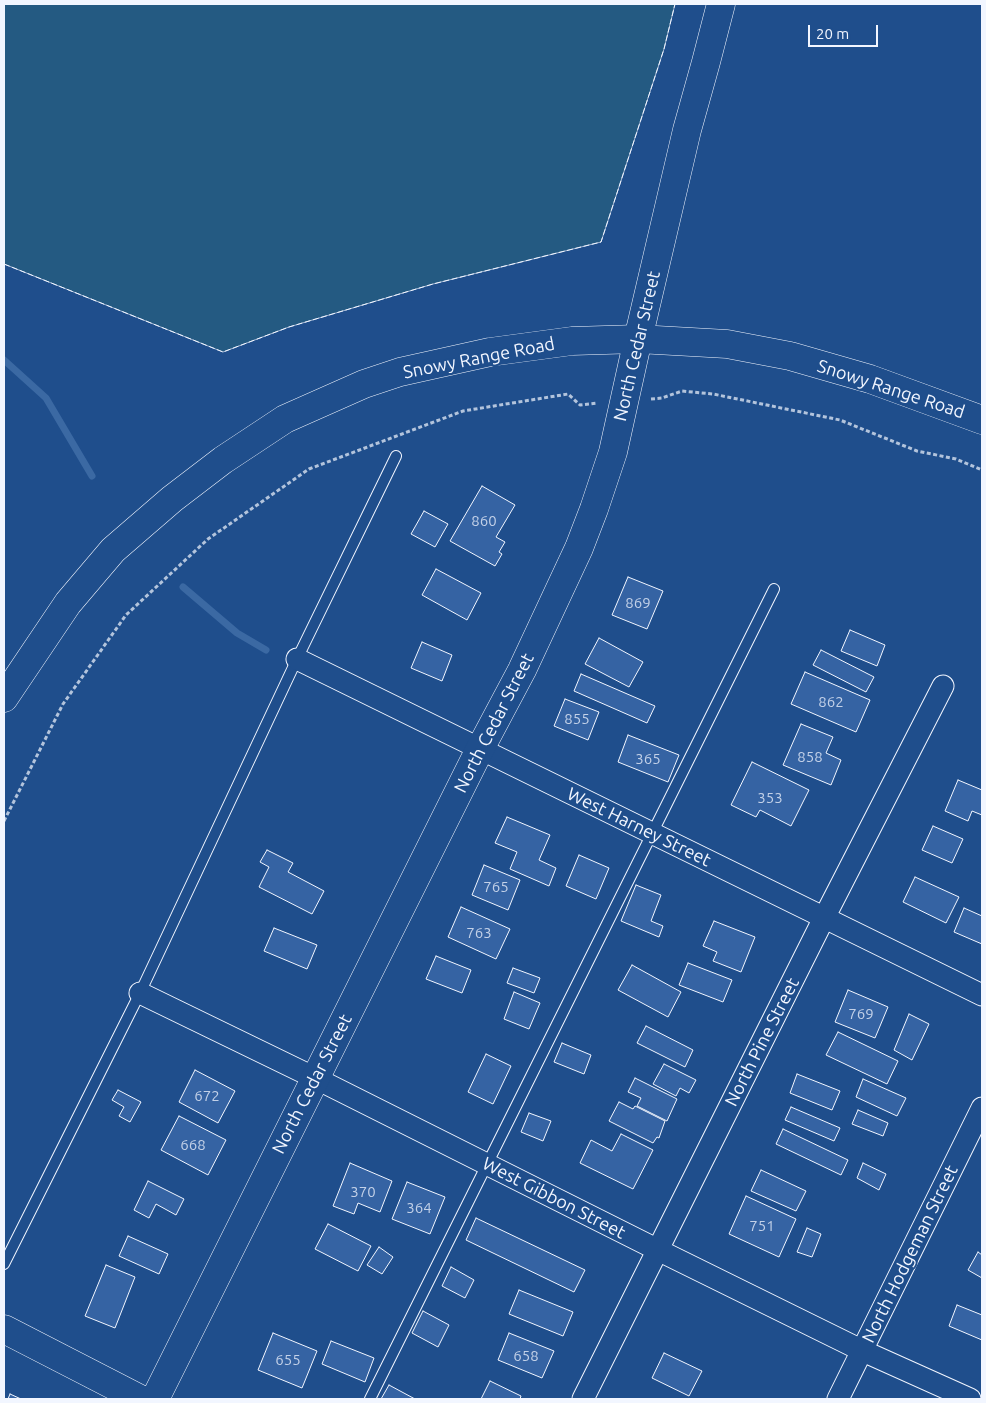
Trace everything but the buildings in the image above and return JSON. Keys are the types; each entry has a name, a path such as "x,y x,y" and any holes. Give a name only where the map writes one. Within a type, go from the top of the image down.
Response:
{"street":[{"name":"North Cedar Street","path":"155,1399 480,749 522,670 579,548 613,452 687,130 721,4"},
{"name":"Snowy Range Road","path":"4,698 68,603 113,550 172,499 216,466 285,419 364,384 400,372 446,361 534,345 638,339 727,344 790,356 870,379 982,420"},
{"name":"West Harney Street","path":"297,659 982,995"},
{"name":"North Pine Street","path":"583,1399 824,918 943,686"},
{"name":"West Gibbon Street","path":"140,993 315,1078 658,1250 863,1350 970,1399"},
{"name":"North Hodgeman Street","path":"838,1399 982,1108"},
{"path":"4,1330 140,1399"}],"lane":[{"path":"4,1264 140,993 297,659 396,456"},
{"path":"370,1399 774,589"}],"path":[{"path":"4,821 63,704 126,615 208,539 309,469 463,411 568,394 580,405 662,398 682,391 713,394 840,420 917,451 956,459 982,470"}],"shaded area":[{"path":"4,4 675,4 664,49 601,242 433,284 289,327 223,352 4,264"}],"waterway":[{"path":"4,360 46,398 92,476"},
{"path":"183,587 237,633 266,650"}],"fence":[{"path":"4,264 223,352 289,327 433,284 601,242 664,49 675,4"}]}
